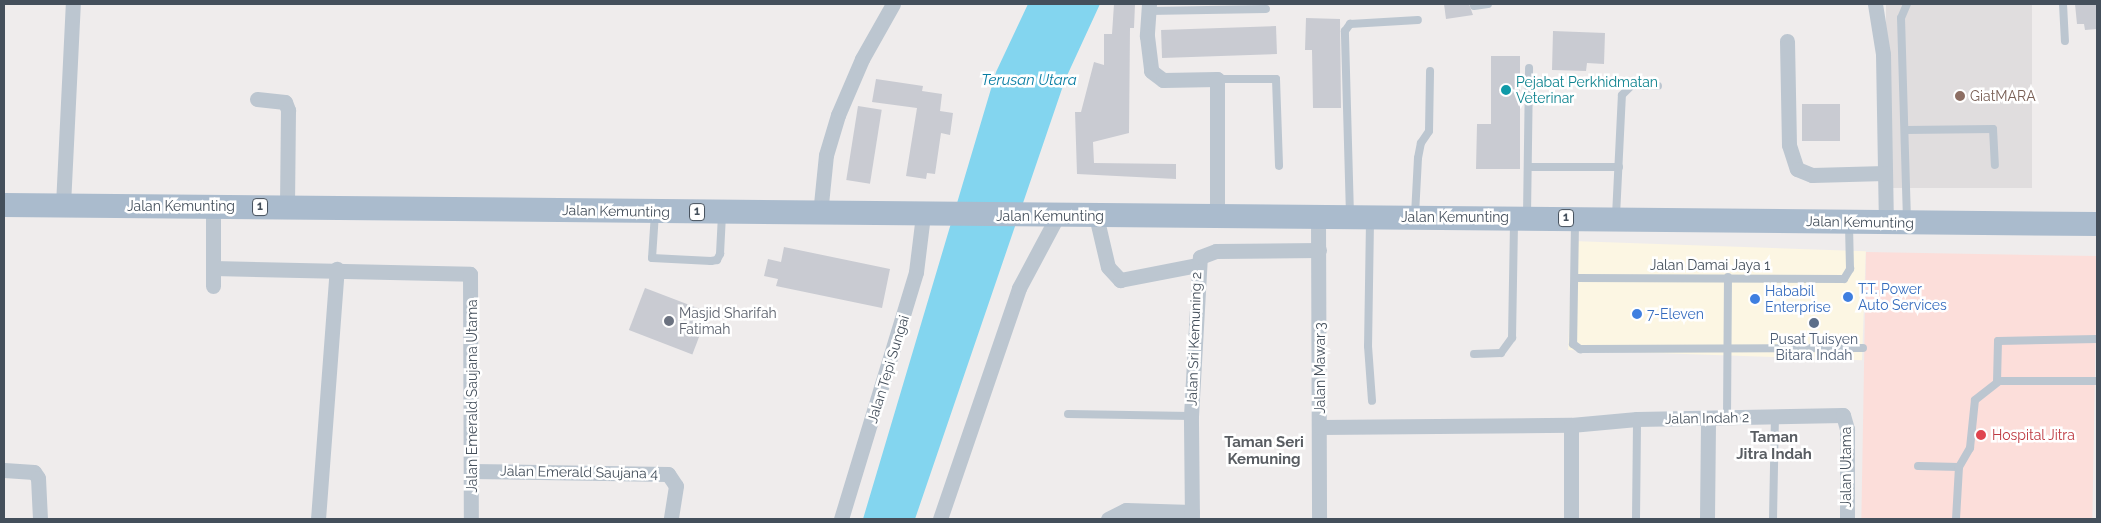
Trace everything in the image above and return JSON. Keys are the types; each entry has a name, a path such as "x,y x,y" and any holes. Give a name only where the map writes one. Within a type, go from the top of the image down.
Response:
{"main road":[{"name":"Jalan Kemunting","path":"4,205 655,211 930,216 1616,218 1896,223 2097,224"}],"street":[{"path":"63,205 73,4"},
{"path":"820,214 826,155 838,115 862,58 893,4"},
{"path":"1875,4 1883,54 1885,173 1896,223"},
{"path":"1149,7 1148,62 1158,78 1216,79 1217,216"},
{"path":"1786,41 1790,145 1797,169 1812,175 1885,173"},
{"path":"257,99 285,102 288,110 287,207"},
{"path":"213,207 213,286"},
{"name":"Jalan Tepi Sungai","path":"841,519 914,280 930,216"},
{"path":"940,519 1019,288 1058,216"},
{"path":"1096,216 1108,267 1120,280 1197,265"},
{"name":"Jalan Mawar 3","path":"1318,217 1319,519"},
{"name":"Jalan Sri Kemuning 2","path":"1108,519 1126,510 1192,516 1191,416 1197,265 1206,252 1319,250"},
{"path":"213,268 337,269 318,519"},
{"name":"Jalan Emerald Saujana Utama","path":"337,269 470,274 471,519"},
{"name":"Jalan Indah 2","path":"1320,427 1571,425 1637,419 1843,415"},
{"name":"Jalan Utama","path":"1843,415 1847,429 1847,519"},
{"path":"1707,519 1708,418"},
{"path":"1571,425 1571,519"},
{"path":"4,470 34,472 38,478 40,519"},
{"name":"Jalan Emerald Saujana 4","path":"471,471 668,474 676,486 671,519"}],"lane":[{"path":"1474,6 1488,4"},
{"path":"1896,223 1906,130 1901,18 1907,4"},
{"path":"2063,4 2065,41"},
{"path":"1149,7 1266,9"},
{"path":"1372,402 1345,31 1350,24 1418,20"},
{"path":"1474,354 1501,353 1512,338 1521,218 1528,167 1529,68"},
{"path":"1415,217 1418,158 1421,143 1429,131 1430,71"},
{"path":"1216,79 1276,79 1279,166"},
{"path":"1616,218 1622,95 1632,85 1658,86"},
{"path":"1906,130 1993,129 1995,165"},
{"path":"1528,167 1619,167"},
{"path":"655,211 652,258 692,261 717,260 722,212"},
{"path":"1574,218 1573,344 1580,349 1863,348"},
{"name":"Jalan Damai Jaya 1","path":"1575,278 1728,277 1844,279 1850,269 1849,222"},
{"path":"1727,418 1728,277"},
{"path":"1997,382 1998,341 2097,339"},
{"path":"1956,519 1959,466 1970,448 1971,405 1997,382 2097,381"},
{"path":"1068,414 1191,416"},
{"path":"1773,519 1775,417"},
{"path":"1636,519 1637,419"},
{"path":"1918,466 1959,466"}],"shaded area":[{"name":"GiatMARA","path":"1886,4 2032,4 2032,188 1886,188"},
{"path":"1572,241 1866,251 1862,360 1568,350"},
{"name":"Hospital Jitra","path":"1866,252 2097,256 2092,519 1861,519"}],"water":[{"name":"Terusan Utara","path":"1028,4 1100,4 1065,80 915,519 863,519 996,72"}],"building":[{"path":"1114,4 1135,4 1134,28 1130,28 1129,133 1093,142 1094,163 1176,164 1176,179 1077,174 1075,112 1081,112 1094,62 1104,65 1104,34 1112,34"},
{"path":"1444,4 1469,4 1473,15 1446,19"},
{"path":"2075,4 2097,4 2097,29 2085,30 2084,24 2077,24"},
{"path":"1306,18 1340,19 1341,108 1313,108 1312,50 1305,50"},
{"path":"1276,26 1277,54 1162,58 1161,30"},
{"path":"1553,31 1605,33 1604,64 1587,63 1586,71 1552,70"},
{"name":"Pejabat Perkhidmatan Veterinar","path":"1491,56 1520,56 1520,169 1476,169 1477,124 1491,124"},
{"path":"876,79 923,86 922,91 942,94 940,111 953,113 950,135 941,133 935,174 927,173 926,179 906,176 917,108 872,102"},
{"path":"1802,104 1840,104 1840,141 1802,141"},
{"path":"858,106 882,110 870,184 846,180"},
{"path":"784,247 890,269 882,308 776,286 778,279 764,276 768,259 781,262"},
{"name":"Masjid Sharifah Fatimah","path":"645,288 708,312 692,354 629,330"}],"place":[{"name":"Pejabat Perkhidmatan Veterinar","path":"1506,90"},
{"name":"GiatMARA","path":"1960,96"},
{"name":"T.T. Power Auto Services","path":"1848,297"},
{"name":"Hababil Enterprise","path":"1755,299"},
{"name":"7-Eleven","path":"1637,314"},
{"name":"Masjid Sharifah Fatimah","path":"669,321"},
{"name":"Pusat Tuisyen Bitara Indah","path":"1814,323"},
{"name":"Hospital Jitra","path":"1981,435"}],"district":[{"name":"Taman Jitra Indah","path":"1774,446"},
{"name":"Taman Seri Kemuning","path":"1264,450"}]}
